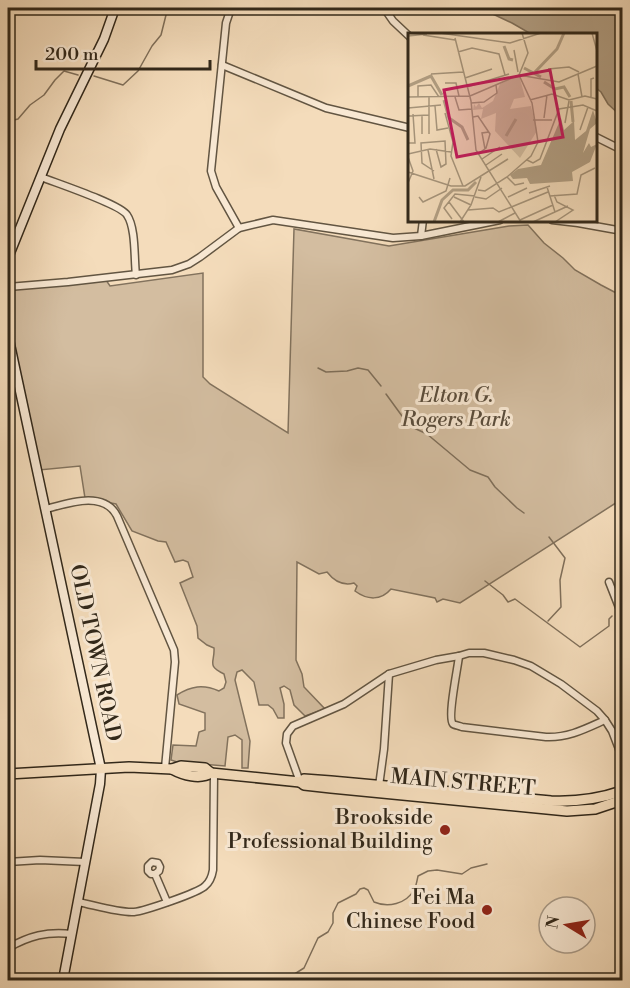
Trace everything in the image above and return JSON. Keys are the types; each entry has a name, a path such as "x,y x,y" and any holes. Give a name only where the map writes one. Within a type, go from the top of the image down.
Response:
{"main road":[{"path":"8,258 63,122 104,39 115,8"},
{"name":"OLD TOWN ROAD","path":"8,335 102,769 63,981"},
{"name":"MAIN STREET","path":"9,774 129,767 168,769 181,774 205,777 213,773 300,782 304,779 379,789 595,809 622,800"},
{"name":"MAIN STREET","path":"566,806 622,791"}],"street":[{"path":"231,8 226,23 211,171 216,188 239,228"},
{"path":"384,8 408,36"},
{"path":"222,65 326,108 408,128"},
{"path":"597,138 622,150"},
{"path":"41,177 124,211 132,231 136,275"},
{"path":"8,287 172,270 189,264 239,228 273,220 384,238 421,236 490,222"},
{"path":"421,236 423,222"},
{"path":"569,222 622,232"},
{"path":"46,509 97,501 109,505 117,516 174,650 176,662 168,769"},
{"path":"609,582 622,615"},
{"path":"300,782 286,743 289,730 297,724 344,704 389,674 469,653 484,653 514,660 531,666 561,684 597,711 612,731 622,757"},
{"path":"459,656 451,710 451,720 454,725 560,737 578,732 604,720"},
{"path":"379,789 389,674"},
{"path":"8,753 9,774"},
{"path":"78,902 134,912 200,890 207,884 213,870 213,773"},
{"path":"8,862 40,860 86,862"},
{"path":"155,874 167,902"},
{"path":"8,948 36,935 72,934"}],"green space":[{"name":"Elton G. Rogers Park","path":"528,225 544,243 575,270 622,296 622,499 460,603 443,599 437,602 435,598 391,589 383,596 374,598 364,596 355,591 357,586 354,583 339,582 327,572 319,574 297,562 296,660 304,687 325,709 305,716 294,705 290,690 284,686 280,688 284,704 284,718 278,718 268,705 259,705 254,682 242,670 237,672 235,680 250,741 248,768 242,768 242,740 235,735 228,737 225,766 171,760 173,745 196,746 199,732 205,730 205,713 179,704 177,695 197,687 208,687 219,691 224,688 226,682 224,674 213,666 214,648 198,638 197,626 180,583 193,577 188,562 183,560 175,562 166,542 132,531 116,504 85,498 80,466 39,470 8,336 8,288 106,280 110,286 203,273 203,377 210,384 288,433 294,229 389,246 509,226"}],"shaded area":[{"path":"480,8 622,8 622,117 608,104 597,89 597,33 529,33"}],"waterway":[{"path":"94,76 123,85 138,71 161,35 167,11 170,8"},
{"path":"8,118 18,119 30,105 44,95 64,71 78,75"},
{"path":"318,368 326,372 358,368 368,370 381,386"},
{"path":"386,394 414,428 427,434 470,470 488,477 495,487 524,513"},
{"path":"548,621 561,607 560,580 565,558 549,537"},
{"path":"485,581 508,602 515,599 580,647 609,626 609,619 612,616"},
{"path":"285,980 304,968 318,938 328,932 333,923 333,913 338,903 356,894 360,889 368,890 374,902 391,905 402,902 411,895 418,876 428,871 462,874 471,868 487,864"},
{"path":"171,980 187,980"}],"place":[{"name":"Brookside Professional Building","path":"445,830"},
{"name":"Fei Ma Chinese Food","path":"487,910"}]}
